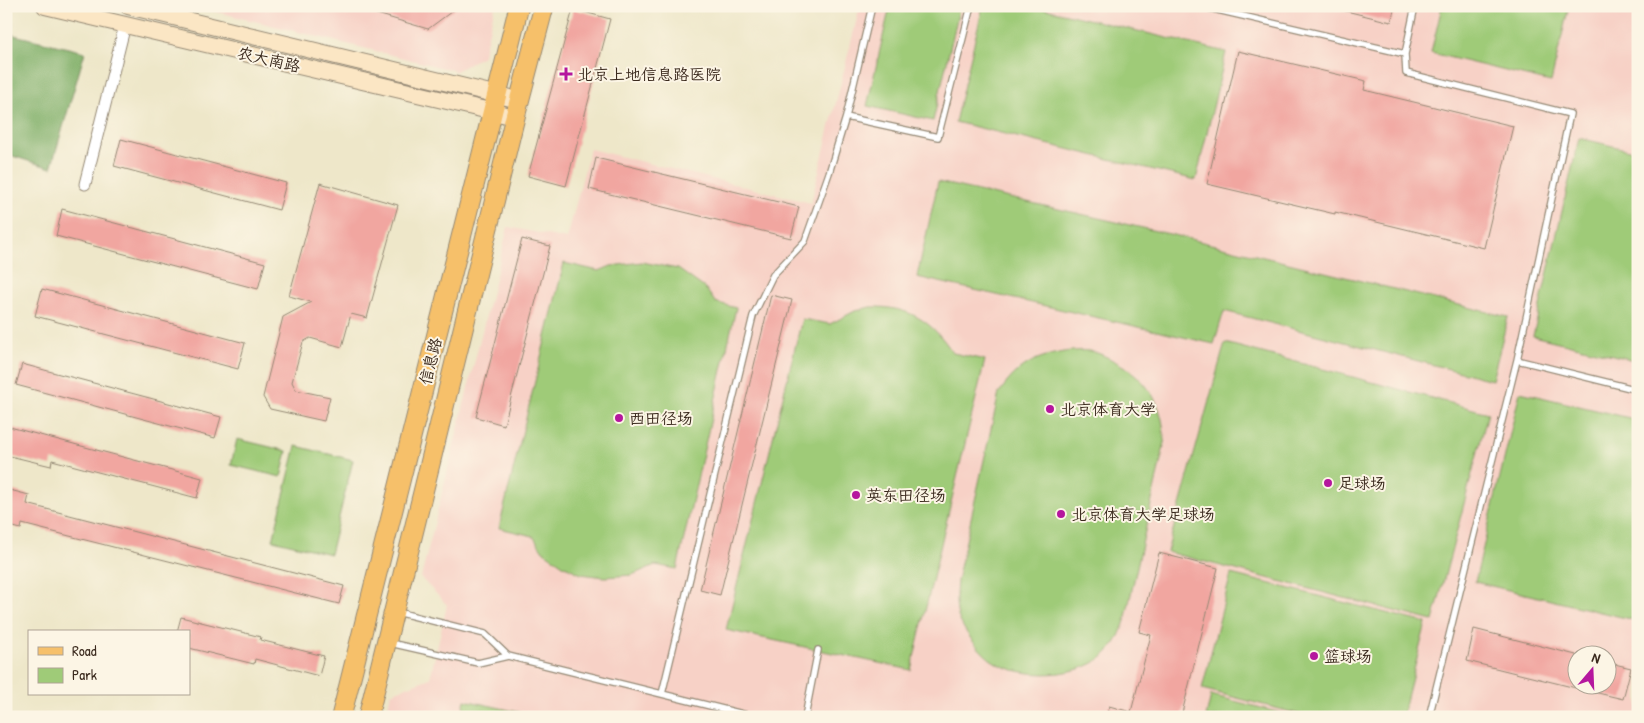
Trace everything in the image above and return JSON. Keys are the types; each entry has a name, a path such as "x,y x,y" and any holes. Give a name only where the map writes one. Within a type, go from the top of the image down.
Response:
{"main road":[{"name":"农大南路","path":"45,6 494,103"},
{"name":"农大南路","path":"128,6 494,103"},
{"name":"信息路","path":"341,717 519,6"},
{"name":"信息路","path":"368,717 544,6"},
{"path":"494,103 517,109"}],"street":[{"path":"84,184 126,25"}],"lane":[{"path":"662,694 753,316 773,275 805,241 846,117 872,6"},
{"path":"846,117 938,137 971,6"},
{"path":"1200,6 1404,54"},
{"path":"1415,6 1404,54 1406,73 1570,114 1517,360 1429,717"},
{"path":"1517,360 1638,390"},
{"path":"394,611 485,634 508,656"},
{"path":"386,642 478,663 508,656 754,717"},
{"path":"805,717 818,650"}],"shaded area":[{"path":"193,6 495,6 483,56 456,71"},
{"name":"北京体育大学","path":"860,6 1638,6 1638,717 386,717 391,693 430,678 447,605 421,578 508,227 567,239 590,149 811,203"}],"green space":[{"path":"890,6 960,6 933,121 867,106"},
{"path":"983,6 1033,6 1226,52 1196,180 955,122"},
{"path":"1442,6 1569,6 1551,82 1431,53"},
{"path":"6,33 85,52 51,168 6,154"},
{"path":"1579,138 1638,152 1638,361 1533,336"},
{"path":"938,182 1174,235 1508,317 1492,380 1224,311 1214,344 917,277"},
{"name":"西田径场","path":"642,262 678,269 706,289 715,302 736,308 677,569 655,565 632,575 605,577 581,574 563,565 543,551 533,536 499,528 564,263 599,271 611,266"},
{"name":"英东田径场","path":"870,307 884,307 908,313 928,324 937,332 953,353 985,360 911,670 726,630 802,319 830,324 855,311"},
{"name":"足球场","path":"1225,343 1488,413 1433,621 1167,552"},
{"name":"北京体育大学足球场","path":"1070,351 1087,351 1101,354 1115,361 1139,378 1154,397 1159,408 1164,433 1164,446 1125,621 1117,641 1098,660 1084,667 1068,672 1034,674 1003,666 990,659 976,645 967,634 958,616 956,603 957,581 999,393 1021,368 1029,363 1047,356"},
{"path":"1520,392 1638,420 1638,621 1475,582"},
{"path":"237,439 287,451 281,477 231,465"},
{"path":"296,446 353,460 330,554 273,540"},
{"name":"篮球场","path":"1231,574 1426,623 1402,717 1310,717 1202,689"},
{"path":"1211,695 1296,717 1206,717"},
{"path":"465,700 540,717 461,717"}],"building":[{"path":"360,6 459,6 428,29 360,9"},
{"path":"1342,6 1395,6 1391,22 1342,10"},
{"path":"573,9 610,19 566,186 528,176"},
{"path":"1238,51 1366,81 1364,90 1513,126 1484,248 1335,212 1335,214 1207,184"},
{"path":"121,139 286,183 279,210 114,166"},
{"path":"596,158 799,207 791,238 589,189"},
{"path":"320,183 398,205 367,318 351,314 342,347 310,338 303,342 292,382 296,390 330,397 324,421 270,409 263,397 283,317 311,302 289,296"},
{"path":"62,209 265,263 258,289 56,236"},
{"path":"522,239 550,246 504,425 476,417"},
{"path":"42,289 245,343 238,369 35,316"},
{"path":"771,295 792,300 720,595 700,590"},
{"path":"22,364 221,417 215,438 16,385"},
{"path":"6,426 202,478 197,498 52,460 51,466 6,455"},
{"path":"6,489 29,495 27,504 344,586 339,604 22,524 21,529 6,525"},
{"path":"1159,553 1218,568 1181,717 1106,717 1109,706 1131,712 1151,635 1139,632"},
{"path":"181,617 261,637 260,640 324,656 319,676 255,659 254,664 190,648 190,630 178,630"},
{"path":"1474,629 1566,652 1566,686 1467,661"},
{"path":"1616,664 1631,668 1623,699 1610,696 1616,696"}],"place":[{"name":"北京上地信息路医院","path":"566,74"},
{"name":"北京体育大学","path":"1050,409"},
{"name":"西田径场","path":"619,418"},
{"name":"足球场","path":"1328,483"},
{"name":"英东田径场","path":"856,495"},
{"name":"北京体育大学足球场","path":"1061,514"},
{"name":"篮球场","path":"1314,656"}]}
